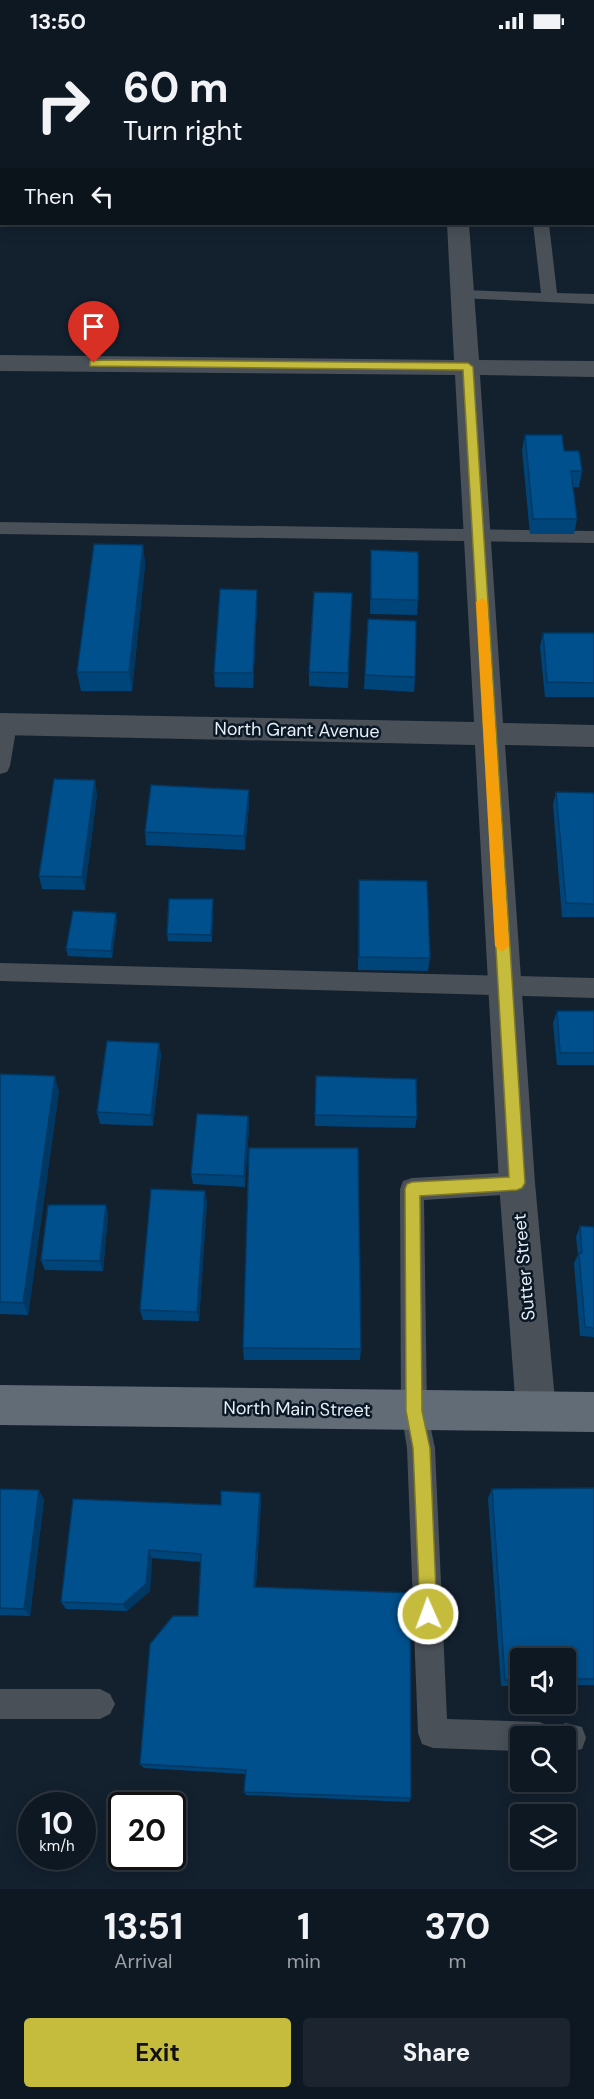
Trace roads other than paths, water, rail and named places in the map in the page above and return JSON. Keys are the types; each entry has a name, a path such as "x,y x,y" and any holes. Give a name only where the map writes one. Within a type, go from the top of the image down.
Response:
{"main road":[{"name":"North Main Street","path":"0,1405 594,1412"}],"street":[{"name":"Sutter Street","path":"458,225 517,1183 536,1411"},
{"path":"0,363 594,369"},
{"name":"North Grant Avenue","path":"4,724 594,736"}],"lane":[{"path":"541,225 549,297"},
{"path":"463,295 594,299"},
{"path":"0,528 594,537"},
{"path":"0,765 4,724"},
{"path":"0,972 594,988"},
{"path":"510,1736 433,1733 422,1448 414,1411 412,1189 517,1183"},
{"path":"0,1704 100,1704"}]}
